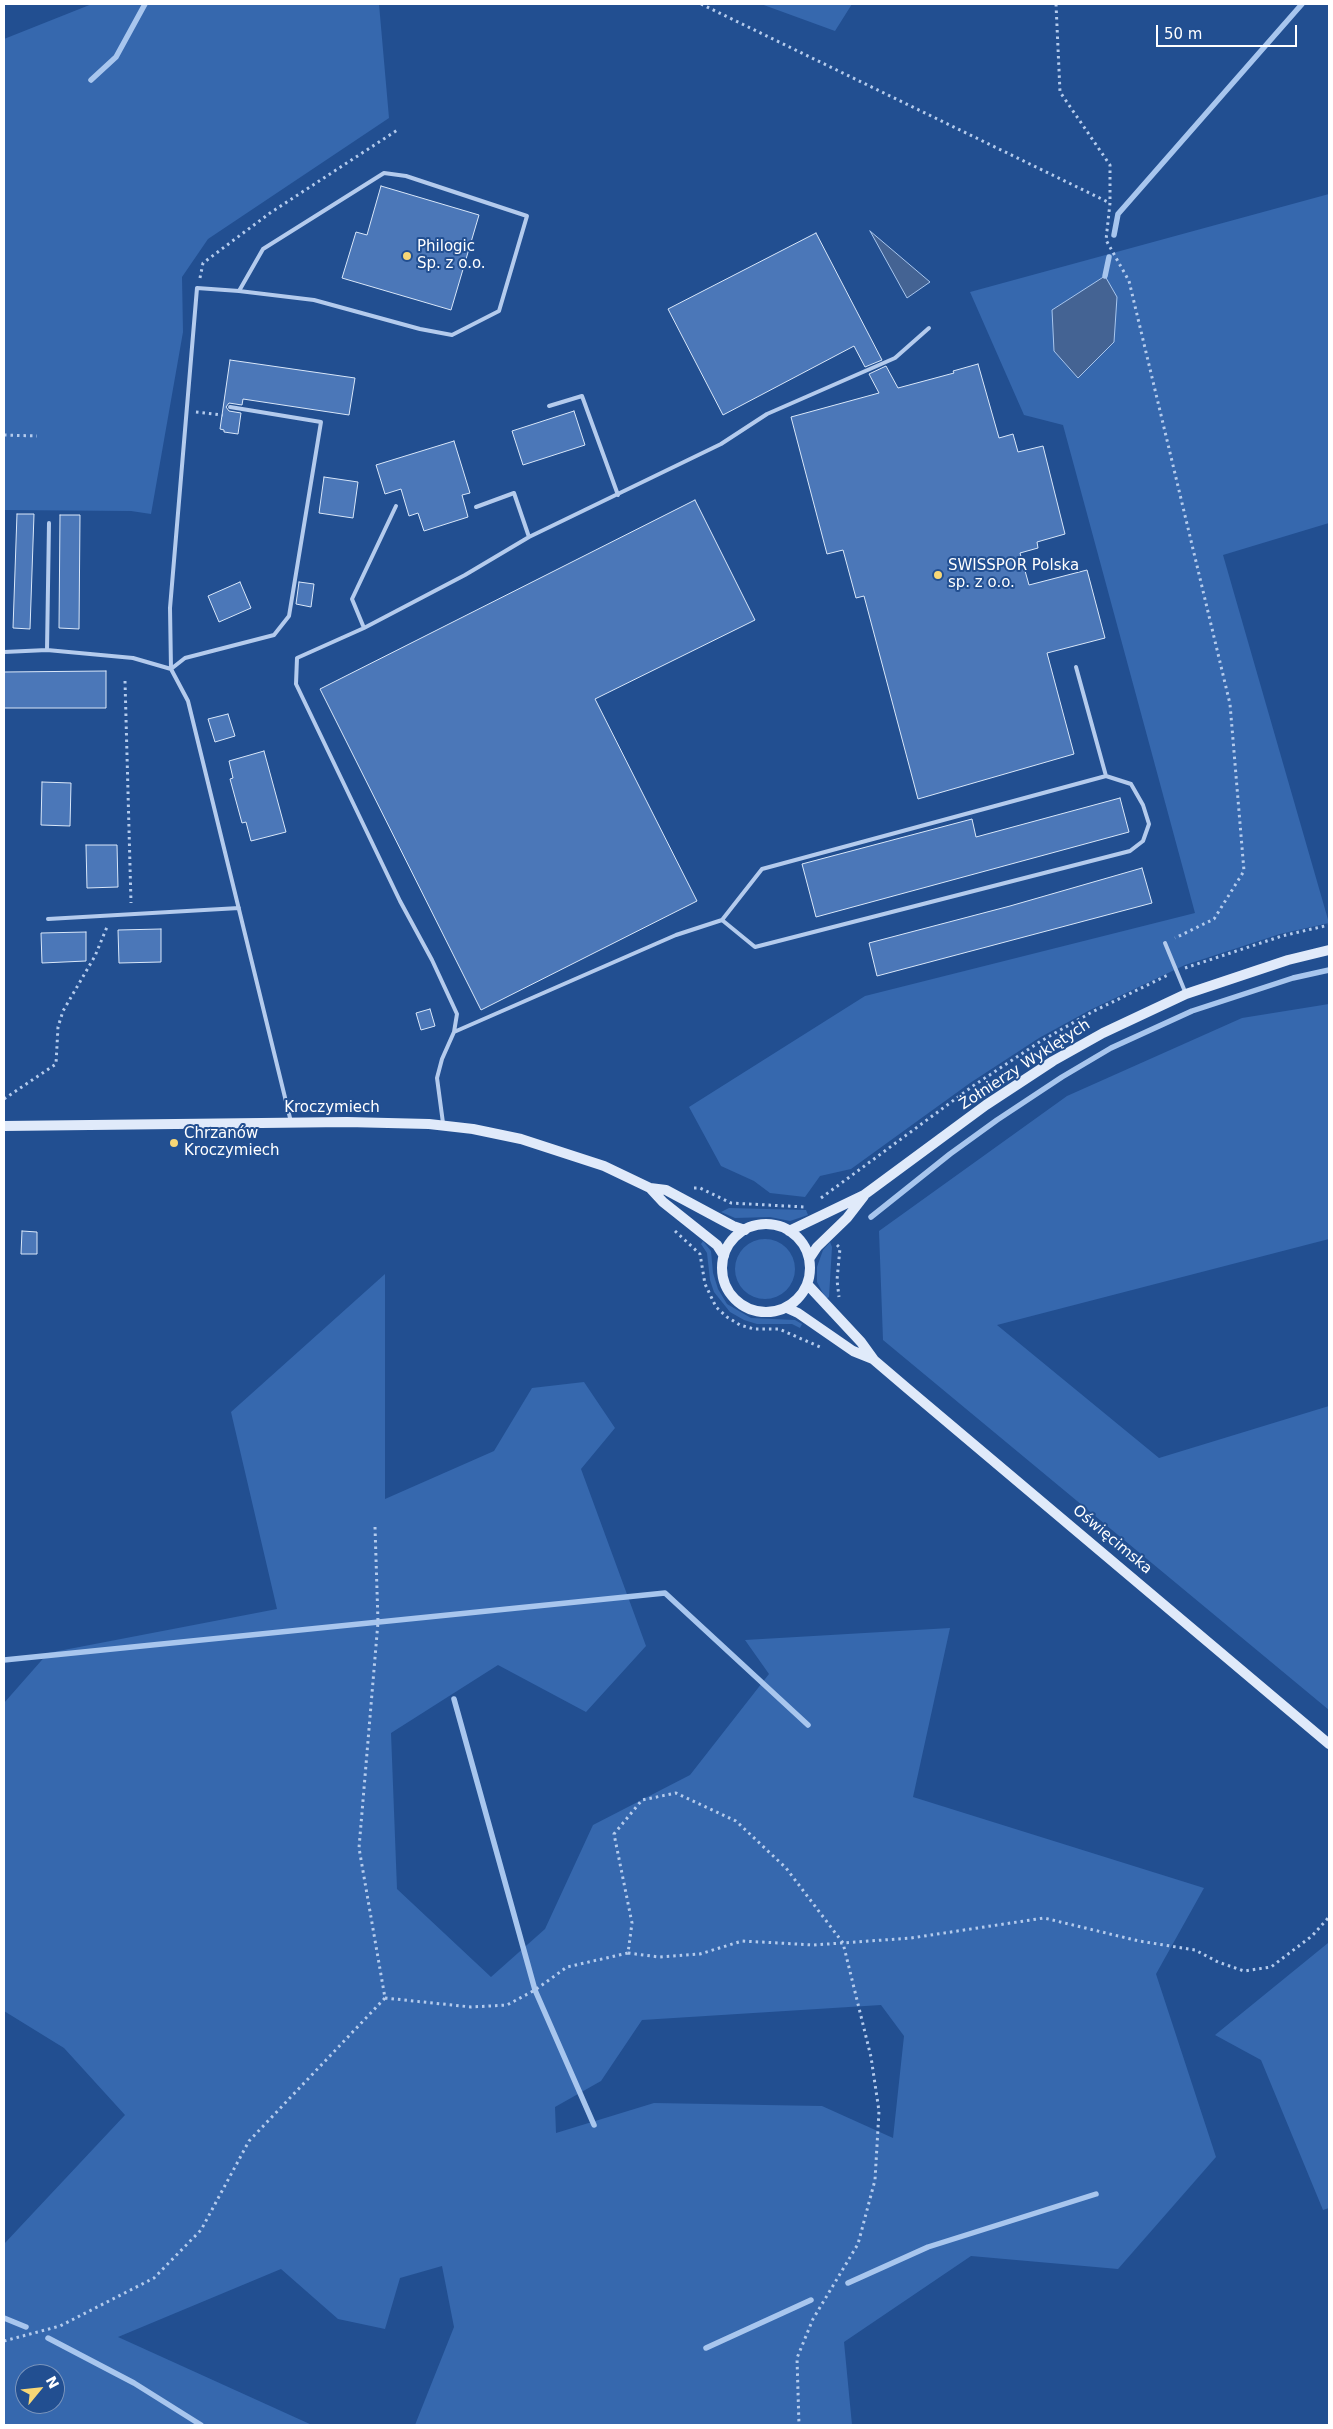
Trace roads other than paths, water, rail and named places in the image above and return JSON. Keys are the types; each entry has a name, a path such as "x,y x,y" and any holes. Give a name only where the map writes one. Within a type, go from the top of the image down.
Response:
{"main road":[{"name":"Żołnierzy Wyklętych","path":"789,1231 864,1195 986,1105 1053,1061 1103,1033 1186,994 1288,960 1329,950"},
{"name":"Kroczymiech","path":"4,1126 347,1122 473,1129 521,1139 604,1166 650,1188 666,1190 745,1230"},
{"name":"Kroczymiech","path":"650,1188 663,1202 717,1245 724,1256"},
{"name":"Żołnierzy Wyklętych","path":"809,1259 817,1247 847,1218 864,1195"},
{"path":"768,1224 789,1231 805,1248 809,1259 810,1268 807,1284 799,1298 786,1308 772,1312 758,1312 744,1307 733,1298 725,1285 722,1270 728,1245 745,1230 768,1224"},
{"name":"Oświęcimska","path":"807,1284 861,1342 874,1360 1329,1744"},
{"name":"Oświęcimska","path":"786,1308 798,1313 853,1351 874,1360"}],"lane":[{"path":"239,291 263,249 384,174 406,176 527,216 499,311 452,335 420,329 314,300 197,288 170,608 171,669 188,701 291,1122"},
{"path":"443,1126 437,1078 442,1059 454,1032 457,1014 432,960 400,901 296,684 297,658 364,628 465,575 529,537 721,444 768,414 895,358 929,328"},
{"path":"549,406 582,396 618,495"},
{"path":"171,669 184,658 274,636 289,616 321,422 230,407"},
{"path":"476,506 514,493 529,537"},
{"path":"364,628 352,600 396,506"},
{"path":"48,650 49,523"},
{"path":"4,652 48,650 133,658 171,669"},
{"path":"1076,667 1106,776"},
{"path":"454,1032 676,935 722,920 762,869 1106,776 1130,784 1143,805 1149,824 1143,841 1130,851 755,947 722,920"},
{"path":"48,919 240,908"},
{"path":"1165,943 1186,994"}],"waterway":[{"path":"91,80 116,57 145,4"},
{"path":"1114,235 1118,214 1302,4"},
{"path":"1105,276 1109,257"},
{"path":"871,1217 950,1154 997,1120 1062,1077 1111,1048 1192,1011 1293,978 1329,970"},
{"path":"4,1660 665,1593 808,1725"},
{"path":"454,1699 535,1990 594,2125"},
{"path":"848,2283 928,2247 1096,2194"},
{"path":"706,2348 811,2300"},
{"path":"4,2318 26,2327"},
{"path":"48,2338 134,2383 201,2425"}],"place":[{"name":"Philogic Sp. z o.o.","path":"407,256"},
{"name":"SWISSPOR Polska sp. z o.o.","path":"938,575"},
{"name":"Chrzanów Kroczymiech","path":"174,1143"}]}
